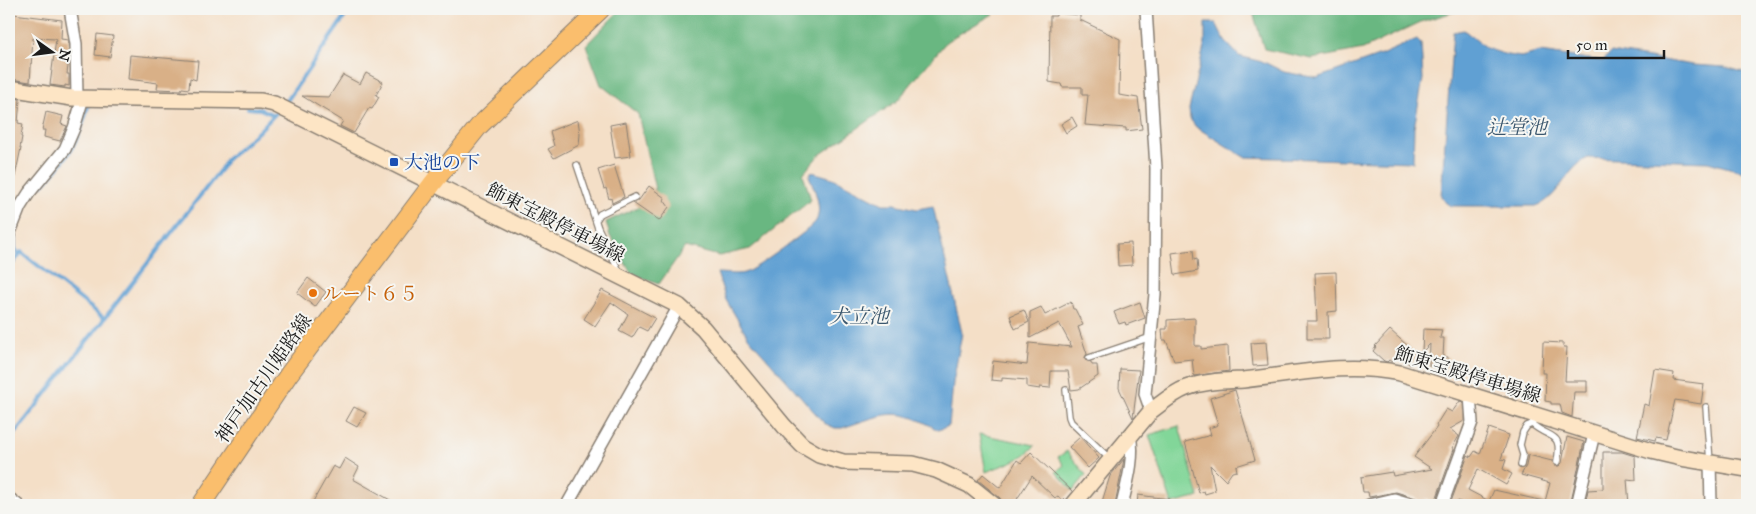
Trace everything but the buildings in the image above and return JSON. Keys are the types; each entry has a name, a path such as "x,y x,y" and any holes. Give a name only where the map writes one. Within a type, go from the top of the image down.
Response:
{"main road":[{"name":"神戸加古川姫路線","path":"201,505 289,374 433,183 479,126 601,9"},
{"name":"飾東宝殿停車場線","path":"9,88 80,98 261,101 274,104 678,306 703,328 784,426 802,445 818,455 843,462 913,464 936,470 969,484 994,505"},
{"name":"飾東宝殿停車場線","path":"1073,505 1151,411 1166,399 1185,388 1206,382 1242,380 1332,368 1375,368 1400,373 1470,395 1533,419 1659,452 1747,469"}],"street":[{"path":"9,235 20,207 65,149 74,128 80,98 76,44 70,9"},
{"path":"1146,9 1156,168 1155,294 1145,394 1151,411"},
{"path":"567,505 678,306"},
{"path":"1442,505 1472,422 1470,395"},
{"path":"1577,505 1594,434"},
{"path":"1122,505 1132,444 1130,436"},
{"path":"1710,462 1711,505"},
{"path":"9,498 18,505"},
{"path":"1369,505 1394,499 1414,505"}],"lane":[{"path":"577,165 596,220 622,278"},
{"path":"596,220 600,214 636,197"},
{"path":"1089,358 1151,337"},
{"path":"1066,390 1071,422 1110,459"},
{"path":"1706,407 1710,462"},
{"path":"1521,465 1523,455 1520,445 1523,432 1533,419 1538,430 1549,434 1558,442 1560,447 1557,462"}],"green space":[{"path":"621,9 989,9 993,14 947,41 897,101 818,156 803,174 811,200 750,249 719,256 685,247 659,284 632,275 610,236 606,222 657,198 638,114 601,85 586,45"},
{"path":"1252,9 1464,9 1423,21 1363,49 1312,59 1264,49"},
{"path":"1179,426 1199,497 1172,504 1149,435"},
{"path":"979,434 1035,445 1025,455 986,472"},
{"path":"1067,451 1086,475 1073,491 1056,472 1064,465 1058,457"}],"water":[{"path":"1205,23 1216,23 1225,41 1239,56 1266,63 1284,72 1317,78 1381,55 1417,39 1421,43 1423,79 1414,128 1413,162 1244,157 1196,127 1190,119 1189,109 1205,43"},
{"name":"辻堂池","path":"1464,30 1486,48 1507,55 1521,57 1540,52 1603,61 1611,52 1693,65 1725,67 1747,73 1747,173 1708,162 1588,158 1574,169 1551,197 1536,206 1451,206 1441,196 1453,32"},
{"name":"犬立池","path":"812,172 833,178 883,204 895,204 917,209 933,206 962,333 953,383 949,426 938,430 911,417 891,414 842,428 835,428 824,423 748,337 726,300 717,273 738,274 750,270 794,240 816,221 819,210 809,176"}],"waterway":[{"path":"284,105 350,9"},
{"path":"42,185 59,167 72,148 82,127 89,103 91,103"},
{"path":"248,108 260,109 274,115"},
{"path":"9,441 221,169 226,160 276,113"},
{"path":"14,234 15,248 18,255"},
{"path":"9,269 21,252 104,318"}],"place":[{"name":"大池の下","path":"394,162"},
{"name":"ルート６５","path":"313,293"}]}
